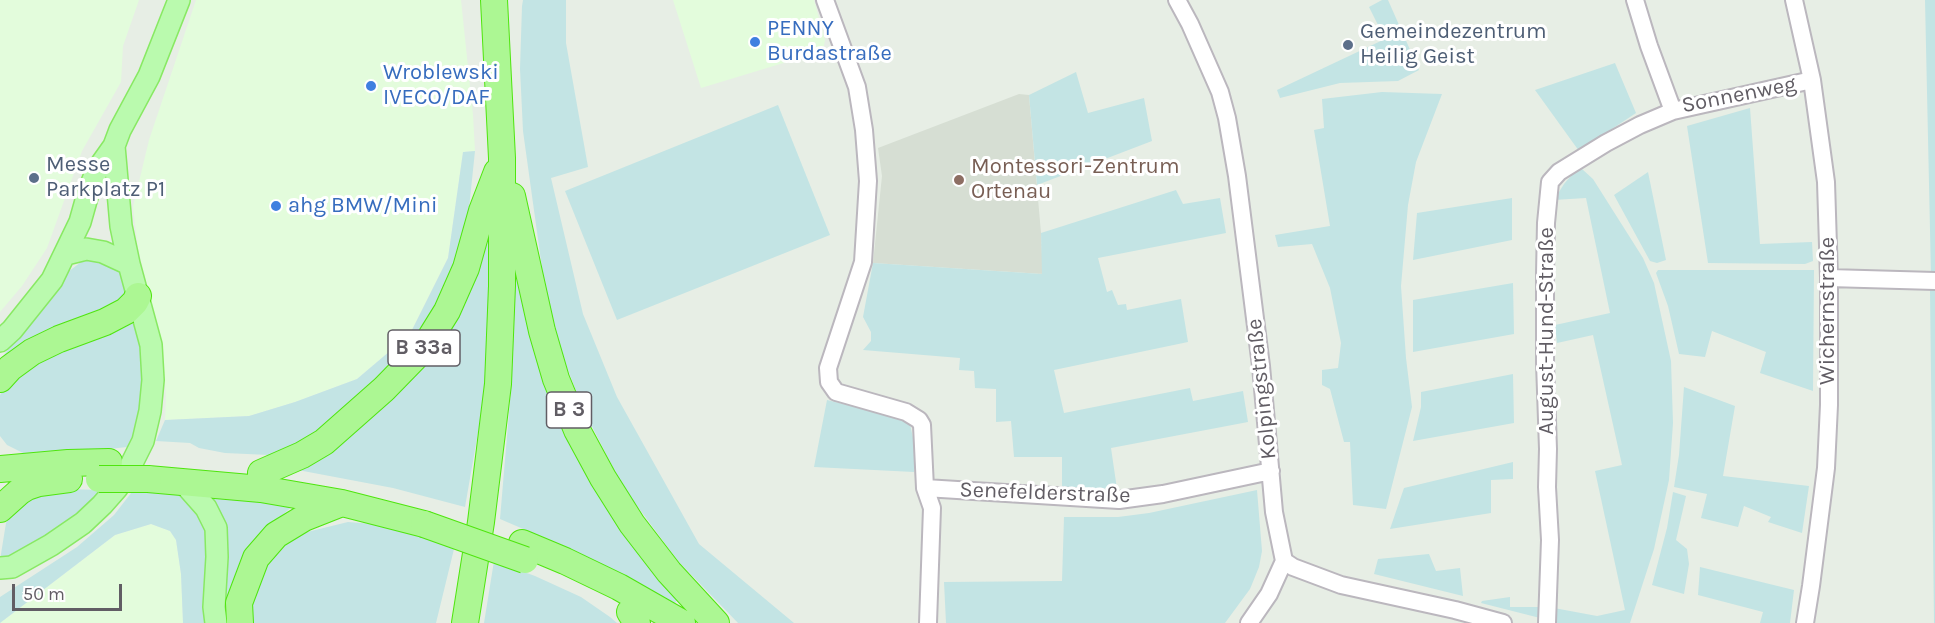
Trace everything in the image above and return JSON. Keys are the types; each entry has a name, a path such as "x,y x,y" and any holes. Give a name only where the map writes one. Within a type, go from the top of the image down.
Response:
{"highway":[{"name":"B 3","path":"465,623 481,522 498,384 502,286 502,158 498,7"},
{"name":"B 3","path":"502,158 523,240 542,331 556,379 577,430 632,524 669,572 716,623"},
{"name":"B 33a","path":"261,473 302,455 324,441 384,389 424,348 447,311 466,268 482,211 502,158"},
{"path":"0,379 10,368 32,352 126,312 138,296"},
{"name":"B 33a","path":"6,462 68,463 104,471 152,471 188,465 308,481 425,516 524,552 565,561 619,587 682,623"},
{"name":"B 33a","path":"0,509 19,492 39,483 104,471"},
{"name":"B 33a","path":"152,471 183,482 261,489 425,516"},
{"path":"240,623 239,603 256,558 276,535 304,518 342,503"},
{"name":"B 33a","path":"524,552 639,619"},
{"path":"452,623 470,590"}],"main road":[{"path":"0,351 6,336 52,280 66,254 80,222 97,170 114,146 149,76 179,0"},
{"path":"4,570 51,545 83,523 102,505 129,469 143,441 150,411 153,380 151,345 121,226 114,146"},
{"path":"66,254 86,249 103,252 129,264"},
{"path":"183,482 206,508 216,528 214,607 216,623"}],"street":[{"path":"825,0 857,87 864,130 868,181 862,262 828,368 829,382 836,392 906,412 919,420 922,425 925,488 932,508 928,623"},
{"name":"Kolpingstraße","path":"1177,0 1215,82 1227,118 1249,265 1274,512 1284,561"},
{"name":"Sonnenweg","path":"1635,0 1673,111 1812,80"},
{"name":"Wichernstraße","path":"1794,0 1812,80 1826,182 1829,278 1829,405 1826,468 1805,623"},
{"name":"August-Hund-Straße","path":"1547,623 1550,540 1547,487 1545,263 1550,182 1559,172 1606,143 1673,111"},
{"path":"1829,278 1935,281"},
{"name":"Senefelderstraße","path":"925,488 1119,500 1163,494 1271,471"},
{"path":"1249,623 1269,594 1284,561 1293,567 1341,585 1503,623"}],"shaded area":[{"name":"Messe Parkplatz P1","path":"0,0 139,0 123,46 121,82 82,151 47,248 22,286 0,312"},
{"path":"196,0 461,0 475,151 463,152 448,258 410,334 357,379 295,402 249,416 165,420 166,397 162,347 138,248 133,207 149,140"},
{"path":"523,0 566,0 566,43 588,167 551,178 583,314 617,397 699,544 794,623 738,623 678,561 623,487 582,407 554,333 542,268 523,131 520,69"},
{"path":"673,0 814,0 825,40 823,51 701,88"},
{"path":"1382,0 1388,0 1419,70 1398,81 1340,83 1280,98 1277,90 1385,39 1369,7"},
{"path":"1925,0 1935,0 1935,276 1931,276"},
{"path":"1615,63 1636,113 1579,151 1535,90"},
{"path":"1076,72 1088,113 1144,98 1152,141 1037,185 1029,95"},
{"path":"1382,92 1442,94 1416,162 1408,205 1401,286 1412,407 1386,509 1353,505 1350,442 1344,442 1330,389 1322,385 1322,370 1338,368 1341,343 1330,288 1312,244 1278,247 1275,235 1330,226 1314,130 1324,128 1322,99"},
{"name":"Montessori-Zentrum Ortenau","path":"1019,94 1029,95 1043,274 873,263 882,176 878,148"},
{"path":"778,105 830,235 617,320 565,191"},
{"path":"1750,108 1760,244 1812,242 1813,261 1805,264 1708,263 1687,126"},
{"path":"475,151 466,237 445,299 414,344 327,430 293,449 269,455 225,453 199,448 190,443 156,441 165,420 249,416 357,379 410,334 448,258 463,152"},
{"path":"1582,169 1593,179 1643,258 1654,283 1671,361 1673,423 1669,480 1654,549 1630,623 1557,623 1554,617 1554,608 1597,616 1625,610 1595,471 1622,465 1593,335 1557,343 1555,325 1610,313 1586,198 1554,200 1575,171"},
{"path":"1648,172 1666,260 1657,263 1650,261 1614,195"},
{"path":"1176,190 1183,204 1220,198 1226,233 1098,258 1107,292 1112,290 1118,305 1126,304 1127,310 1181,299 1188,342 1054,370 1064,413 1190,388 1193,401 1243,391 1248,422 1111,448 1117,489 1062,487 1062,457 1014,457 1011,421 996,422 996,389 975,388 974,371 959,370 960,358 863,350 871,341 871,332 863,317 873,263 1042,274 1041,233"},
{"path":"1512,198 1512,240 1413,260 1417,213"},
{"path":"491,204 488,375 465,507 393,488 282,467 412,371"},
{"path":"516,244 542,380 561,424 597,491 644,562 678,599 673,606 563,546 500,519 512,377 511,246"},
{"path":"94,259 113,263 128,280 125,302 0,370 0,360 68,272 81,262"},
{"path":"1658,270 1814,270 1813,391 1760,373 1766,352 1712,331 1705,357 1679,354 1668,306 1656,273"},
{"path":"1513,283 1514,334 1413,352 1413,300"},
{"path":"1930,290 1935,290 1935,623 1934,623"},
{"path":"137,314 144,353 143,397 138,427 127,447 47,456 23,453 7,445 0,436 0,395 15,374"},
{"path":"1513,374 1514,423 1413,441 1421,407 1421,392"},
{"path":"1684,387 1735,406 1723,476 1809,486 1802,533 1768,522 1771,517 1744,506 1738,527 1701,518 1707,494 1674,487"},
{"path":"827,400 909,420 914,442 914,472 814,467"},
{"path":"1513,462 1513,479 1491,480 1491,513 1390,529 1404,488"},
{"path":"135,488 185,496 207,525 210,623 183,623 181,574 176,540 170,531 151,524 115,535 0,623 0,597 77,547 114,515"},
{"path":"63,489 102,490 92,503 62,528 0,560 6,523 13,511 32,498"},
{"path":"202,490 296,503 268,528 231,623 224,623"},
{"path":"1257,490 1262,551 1259,567 1250,589 1225,623 946,623 944,582 1062,581 1064,517 1118,517 1149,513"},
{"path":"1673,492 1686,496 1676,540 1687,549 1689,564 1684,594 1652,585 1667,528"},
{"path":"348,522 374,524 415,533 454,549 436,623 246,623 251,586 281,546 307,532"},
{"path":"151,524 170,531 176,540 181,574 183,623 0,623 115,535"},
{"path":"1429,554 1436,571 1460,568 1463,596 1374,574 1378,559"},
{"path":"494,561 535,576 581,597 617,623 484,623"},
{"path":"1700,567 1794,590 1790,623 1760,623 1763,612 1698,595"},
{"path":"1510,597 1510,607 1539,607 1540,618 1481,603"}],"place":[{"name":"PENNY Burdastraße","path":"755,42"},
{"name":"Gemeindezentrum Heilig Geist","path":"1348,45"},
{"name":"Wroblewski IVECO/DAF","path":"371,86"},
{"name":"Messe Parkplatz P1","path":"34,178"},
{"name":"Montessori-Zentrum Ortenau","path":"959,180"},
{"name":"ahg BMW/Mini","path":"276,206"}]}
